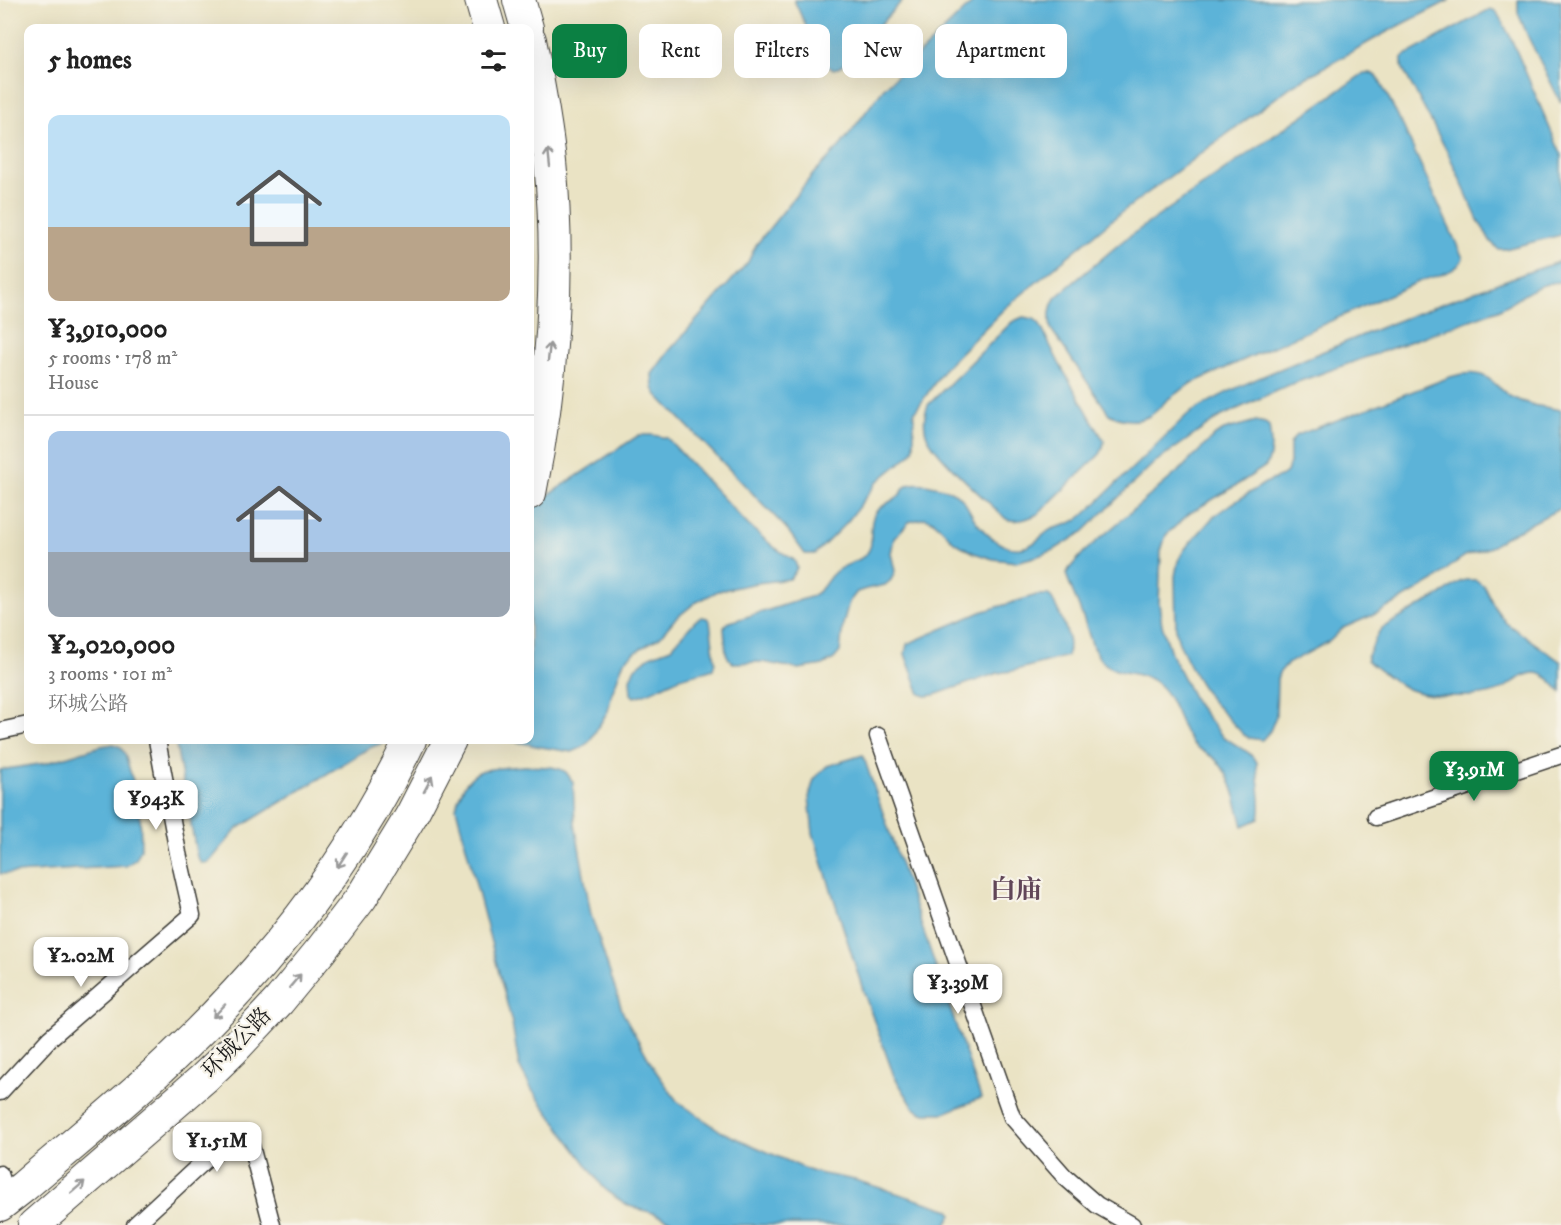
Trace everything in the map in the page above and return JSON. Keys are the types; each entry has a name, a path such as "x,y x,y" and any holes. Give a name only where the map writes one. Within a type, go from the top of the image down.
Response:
{"highway":[{"path":"481,0 488,24"},
{"path":"519,0 526,24"},
{"path":"534,62 550,162 554,285 549,359 534,470"},
{"name":"环城公路","path":"2,1193 152,1076 251,977 331,877 373,810 408,744"},
{"name":"环城公路","path":"33,1225 204,1078 279,1001 367,888 404,828 448,744"}],"street":[{"path":"0,731 24,726"},
{"path":"878,736 1012,1117 1065,1177 1097,1204 1132,1225"},
{"path":"0,1092 50,1038 192,915 158,744"},
{"path":"1376,817 1561,755"},
{"path":"135,1225 214,1152 228,1144 245,1142 251,1146 272,1225"}],"water":[{"path":"794,0 903,0 880,24 842,24 842,65 838,68 830,68 830,24 805,24"},
{"path":"975,0 1450,0 1385,33 1293,85 1118,215 1004,309 945,368 914,413 914,447 911,454 878,481 848,521 815,554 805,554 786,528 657,395 653,388 652,374 669,351 748,262 756,245 814,173 841,145 883,89 894,78 923,78 923,50 935,39 935,78 1067,78 1067,24 950,24"},
{"path":"1518,0 1561,0 1561,103 1518,13"},
{"path":"1490,9 1496,11 1510,36 1561,154 1561,235 1505,249 1498,249 1491,242 1478,220 1449,155 1402,67 1404,56"},
{"path":"1364,73 1377,76 1403,126 1463,258 1460,263 1451,271 1420,281 1190,384 1146,418 1130,420 1109,414 1051,329 1050,312 1056,297 1124,240"},
{"path":"1561,261 1561,282 1535,288 1498,310 1289,385 1220,417 1154,463 1083,532 1054,550 1016,562 993,559 974,553 954,542 931,520 925,518 909,522 894,538 891,553 895,571 891,580 885,585 857,592 849,602 843,624 840,652 834,659 823,665 799,669 762,662 733,663 726,653 724,628 727,623 810,597 820,591 831,575 866,554 871,546 873,516 883,506 898,497 908,485 925,484 951,491 962,499 979,525 994,540 1013,548 1024,548 1049,530 1070,523 1084,515 1187,415 1220,396 1272,372 1383,327"},
{"path":"1023,317 1034,319 1039,323 1104,441 1100,454 1038,514 1014,521 1006,519 939,453 926,433 924,419 928,405 1012,322"},
{"path":"1462,374 1481,375 1517,400 1561,410 1561,508 1503,538 1493,546 1465,556 1434,581 1380,612 1343,628 1330,641 1287,664 1277,679 1276,716 1270,731 1262,740 1249,738 1210,699 1179,643 1176,631 1175,576 1178,561 1184,550 1214,516 1265,483 1287,472 1290,462 1290,444 1295,436"},
{"path":"1256,421 1269,426 1271,452 1266,466 1190,513 1166,535 1161,551 1159,603 1162,625 1172,656 1196,703 1222,736 1249,753 1257,762 1259,819 1243,826 1234,792 1223,769 1215,759 1192,743 1167,694 1147,677 1113,669 1097,655 1066,574 1084,552 1181,469 1215,435 1224,430"},
{"path":"639,435 667,438 748,525 775,548 794,560 797,567 790,579 718,591 695,603 674,620 660,637 624,661 608,711 589,742 579,749 572,752 527,744 534,744 534,504"},
{"path":"1476,580 1484,586 1506,623 1561,662 1561,692 1546,677 1535,673 1525,675 1503,689 1489,694 1465,696 1426,694 1402,686 1367,660 1382,628 1461,581"},
{"path":"1037,595 1051,597 1058,610 1069,642 1067,656 998,673 934,695 920,694 905,654 907,644 981,612"},
{"path":"702,617 710,621 715,662 713,669 680,678 646,694 634,697 631,694 630,679 635,668 650,656 671,648 696,620"},
{"path":"113,744 121,747 125,754 140,805 141,849 136,859 126,866 0,874 0,770 46,763"},
{"path":"176,744 380,744 369,748 237,829 207,863 201,863 197,857"},
{"path":"863,755 981,1098 944,1113 922,1113 914,1108 894,1076 865,996 813,833 809,797 814,779 827,766"},
{"path":"523,766 560,769 566,772 573,782 575,824 591,915 623,1013 655,1070 677,1101 722,1132 813,1172 855,1180 950,1210 952,1215 946,1225 681,1225 629,1206 603,1187 532,1090 519,1066 512,1023 456,808 463,788 474,775 488,770"}],"district":[{"name":"白庙","path":"1016,890"}]}
